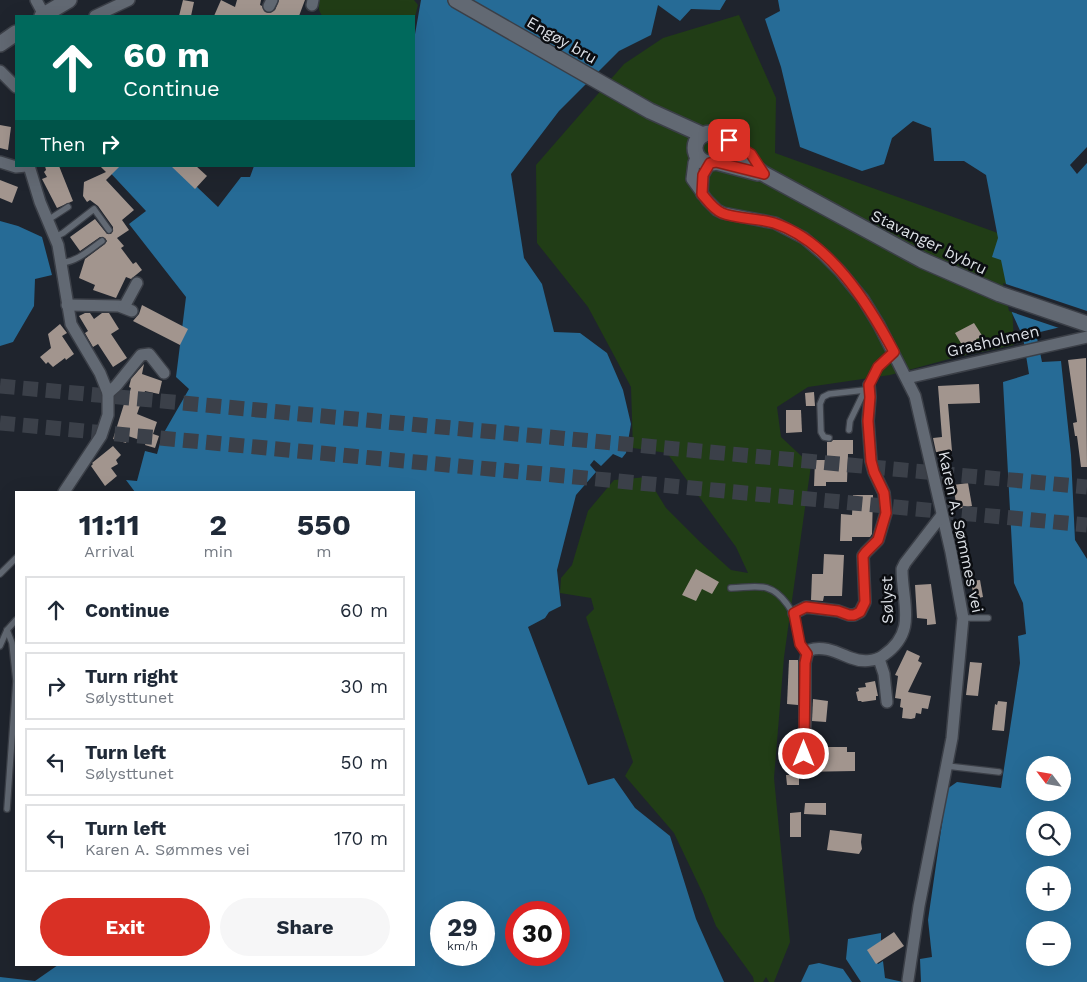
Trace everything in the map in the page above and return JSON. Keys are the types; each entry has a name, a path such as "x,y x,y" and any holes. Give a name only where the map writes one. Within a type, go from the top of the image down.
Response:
{"main road":[{"path":"43,15 69,0"},
{"name":"Engøy bru","path":"456,0 650,111 699,147"},
{"path":"0,44 15,34"},
{"path":"699,147 712,133 764,174"},
{"path":"699,147 723,156 723,142"},
{"path":"699,147 764,174"},
{"name":"Stavanger bybru","path":"764,174 897,248 949,273 1024,304 1087,324"}],"street":[{"path":"36,0 43,15"},
{"path":"97,15 129,0"},
{"path":"0,71 15,84"},
{"name":"Karen A. Sømmes vei","path":"699,147 703,175 702,194 713,207 723,213 774,223 804,238 824,255 863,299 880,325 915,396 964,618 956,705 947,766 919,906 908,980"},
{"path":"0,162 15,167"},
{"path":"28,167 40,202 56,237 62,263 67,305 73,329 100,373 108,393 108,415 101,436 65,491"},
{"path":"67,305 128,309 137,283"},
{"name":"Grasholmen","path":"907,378 1087,337"},
{"path":"108,393 141,355 149,354 164,373"},
{"path":"794,613 806,607 854,615 860,612 864,605 863,556 878,540 886,513 884,493 871,461 868,421 870,397 867,387"},
{"name":"Sølyst","path":"879,659 897,645 903,633 906,618 902,569 942,515"},
{"path":"804,754 805,663 810,650 820,648 855,660 879,659 884,674 887,702"}],"lane":[{"path":"48,220 68,207"},
{"path":"56,237 63,234 94,209 109,230"},
{"path":"62,263 71,262 102,241"},
{"path":"849,430 850,421 878,367 894,352"},
{"path":"829,438 824,437 821,432 820,404 823,397 828,394 867,387"},
{"path":"0,574 15,559"},
{"path":"731,588 763,586 773,589 794,613 800,644 807,654"},
{"path":"964,618 988,618"},
{"path":"0,646 7,630 15,621"},
{"path":"7,630 12,643 15,672"},
{"path":"6,809 15,694"},
{"path":"947,766 999,772"}],"green space":[{"path":"318,0 414,0 418,5 415,17 415,15 322,15"},
{"path":"739,15 776,98 775,153 1009,237 1014,345 953,358 890,375 808,387 777,407 781,437 811,465 784,657 774,778 790,942 774,982 769,982 766,977 763,982 754,982 753,977 716,926 674,833 625,776 633,762 586,617 594,609 591,598 560,593 561,578 572,565 588,511 614,480 647,477 666,508 700,542 731,570 748,573 736,547 667,453 633,448 631,387 588,307 537,243 536,165 624,64 663,38"}],"water":[{"path":"421,0 726,0 720,10 691,9 680,21 658,5 651,35 619,51 559,111 511,174 524,258 542,284 554,332 580,333 607,353 623,390 631,424 626,453 622,458 613,454 601,466 594,460 590,465 596,472 576,495 557,570 561,606 549,612 545,618 528,627 588,785 614,778 635,808 670,836 696,919 724,982 0,982 0,977 35,981 57,966 415,966 415,491 134,491 126,480 137,481 145,451 157,454 162,436 189,389 176,377 186,297 129,224 146,211 105,167 176,167 218,207 241,177 250,177 254,167 415,167 415,34"},
{"path":"778,0 1087,0 1087,147 1070,165 1077,174 1087,163 1087,313 1069,325 1036,333 1042,362 1061,361 1071,455 1075,540 1087,559 1087,982 921,982 920,959 932,957 928,920 947,789 957,782 1001,788 1020,663 1018,636 1026,634 1023,603 1014,583 1003,382 1029,374 1023,337 1012,313 1001,260 992,257 998,238 986,175 964,161 934,161 931,128 913,121 892,138 884,164 862,171 800,147 781,67 765,19 780,11"},
{"path":"0,221 18,226 42,237 52,275 35,279 34,306 13,342 0,346"},
{"path":"881,933 881,941 868,951 878,964 883,961 885,978 903,982 861,982 846,959 848,939"},
{"path":"819,963 843,969 852,982 801,982 809,965"}],"pier":[{"path":"1003,283 1087,311 1087,316 1070,327 1062,329 1009,311"}],"building":[{"path":"183,0 194,2 191,15 179,15"},
{"path":"221,0 235,7 237,0 261,0 260,5 265,12 269,13 275,10 279,0 305,0 299,15 214,15"},
{"path":"0,125 11,127 8,150 0,148"},
{"path":"45,167 59,167 73,201 57,208 42,179 47,177 44,172"},
{"path":"101,167 119,167 106,180 134,210 122,220 129,230 117,238 124,246 121,248 133,264 136,262 142,270 131,279 126,277 116,298 93,290 95,285 79,278 85,259 105,244 107,241 105,238 100,237 80,251 70,237 95,219 107,234 111,234 113,231 113,227 98,206 90,200 87,202 83,196 84,182 106,172"},
{"path":"172,167 197,167 207,176 195,189"},
{"path":"0,180 18,187 12,203 0,198"},
{"path":"142,305 188,329 180,345 133,321 139,314"},
{"path":"90,313 94,319 102,313 109,313 119,329 111,334 127,358 113,367 98,344 93,347 85,333 88,331 79,316"},
{"path":"974,323 983,337 976,339 977,341 966,347 964,344 962,345 955,333"},
{"path":"60,324 67,333 62,336 74,354 53,367 48,362 46,364 40,357 51,348 48,334"},
{"path":"1086,358 1087,467 1081,467 1077,436 1075,436 1073,423 1077,422 1068,360"},
{"path":"144,364 142,374 162,381 159,394 145,391 137,414 157,422 153,434 159,436 155,448 145,445 146,442 128,436 126,443 113,439 131,388 129,387 131,379"},
{"path":"979,384 980,403 948,404 952,451 936,452 933,438 942,437 938,386"},
{"path":"814,392 815,406 806,406 805,393"},
{"path":"786,410 801,410 802,432 786,433"},
{"path":"833,440 853,440 853,454 848,454 847,482 826,482 826,486 814,486 815,460 827,460 827,442"},
{"path":"113,446 121,455 116,460 118,464 111,468 117,476 105,486 91,466 92,463"},
{"path":"968,483 972,506 957,509 953,485"},
{"path":"853,495 873,495 872,534 870,537 852,537 852,541 840,541 841,514 852,515"},
{"path":"824,554 844,555 842,596 824,596 823,601 811,600 812,574 823,574"},
{"path":"696,569 719,582 712,594 702,589 696,601 682,595"},
{"path":"980,580 983,597 974,599 971,581"},
{"path":"931,584 936,624 927,625 927,619 917,618 915,585"},
{"path":"907,650 920,656 918,661 922,663 908,692 931,696 928,709 922,708 921,714 916,713 915,718 911,719 902,718 903,708 900,707 901,699 895,698 898,676 895,675"},
{"path":"789,660 798,660 798,705 787,704"},
{"path":"970,662 982,663 978,696 966,695"},
{"path":"875,681 878,696 876,696 876,700 858,701 856,692 859,691 858,688 866,687 865,683"},
{"path":"813,699 828,701 826,722 812,721"},
{"path":"998,701 1007,702 1004,731 992,730 995,704 997,705"},
{"path":"813,747 847,747 847,752 855,752 855,771 799,772 799,785 787,785 786,775 790,775 790,759 805,761 813,759"},
{"path":"805,803 826,803 826,815 804,814"},
{"path":"801,812 801,837 790,837 790,813"},
{"path":"830,830 862,834 862,849 859,854 827,850"},
{"path":"894,932 904,946 876,964 867,950"}],"tunnel":[{"path":"0,386 1087,487"},
{"path":"0,423 1087,525"}],"route":[{"path":"729,140 751,154 764,174 716,162 710,163 703,175 702,194 713,207 723,213 774,223 804,238 840,271 863,299 880,325 894,352 878,367 869,385 868,434 871,461 884,493 886,513 878,540 863,556 865,602 862,611 858,614 849,615 838,611 806,607 794,613 800,644 807,654 805,663 804,754"}]}
